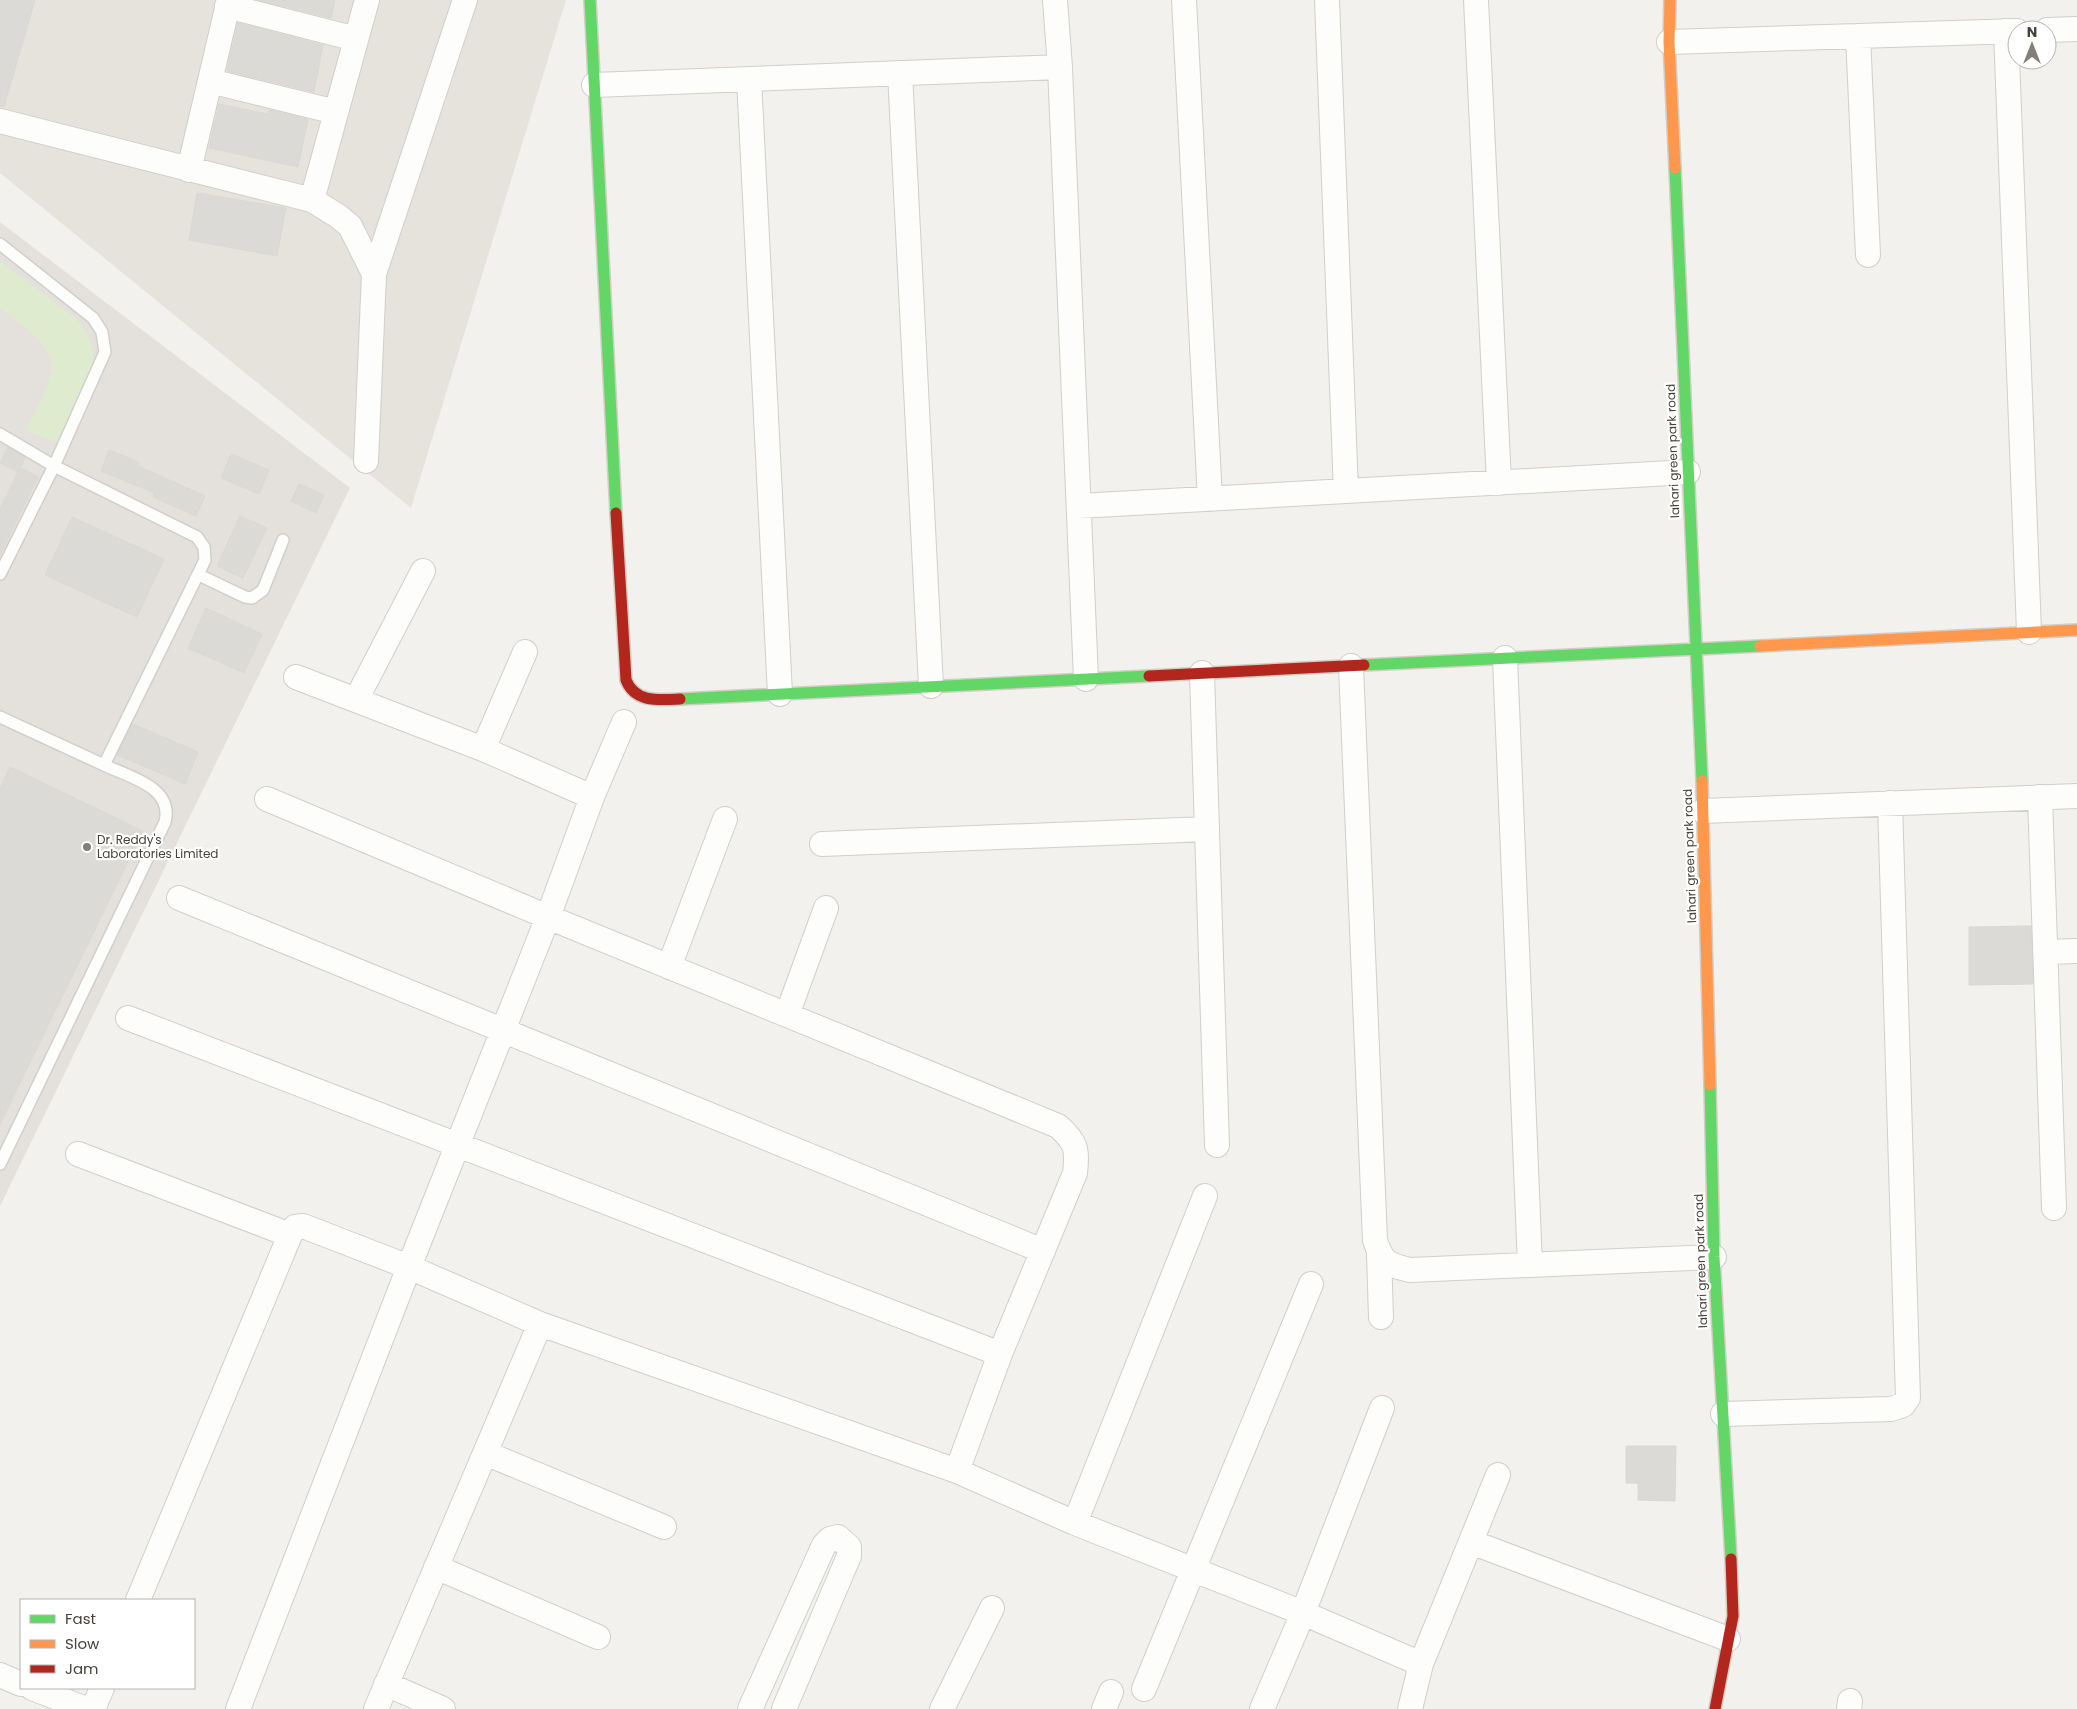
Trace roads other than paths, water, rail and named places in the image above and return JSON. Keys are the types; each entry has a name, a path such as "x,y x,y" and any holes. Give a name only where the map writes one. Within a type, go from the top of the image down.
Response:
{"street":[{"path":"312,200 367,0"},
{"path":"366,461 374,274 465,0"},
{"path":"590,0 624,673 628,687 636,696 654,700 2077,630"},
{"path":"1055,0 1060,67 1086,679"},
{"path":"1184,0 1210,499"},
{"path":"1327,0 1346,491"},
{"path":"1476,0 1499,483"},
{"name":"lahari green park road","path":"1670,0 1669,42 1694,649 1703,811 1714,1257 1733,1593 1733,1616 1715,1709"},
{"path":"189,170 228,3 356,39"},
{"path":"2057,30 2077,29"},
{"path":"1669,42 2007,31"},
{"path":"1858,36 1868,255"},
{"path":"594,85 1060,67"},
{"path":"2013,70 2029,632"},
{"path":"900,73 931,686"},
{"path":"749,79 780,694"},
{"path":"210,81 336,112"},
{"path":"0,121 312,200 350,226 374,274"},
{"path":"1079,506 1688,472"},
{"path":"356,700 423,571"},
{"path":"483,749 525,652"},
{"path":"1505,658 1530,1265"},
{"path":"1351,666 1375,1230 1379,1254 1381,1317"},
{"path":"1202,673 1217,1145"},
{"path":"296,676 483,749 592,797"},
{"path":"238,1709 409,1267 504,1031 592,797 624,722"},
{"path":"1703,811 2077,796"},
{"path":"2040,797 2054,1208"},
{"path":"267,799 548,917 1058,1126 1071,1137 1078,1154 1075,1173 1000,1354 956,1470"},
{"path":"1723,1414 1891,1409 1903,1405 1908,1398 1890,803"},
{"path":"669,967 725,818"},
{"path":"822,844 1206,829"},
{"path":"179,898 1043,1251"},
{"path":"787,1015 826,908"},
{"path":"2045,952 2077,951"},
{"path":"128,1018 1000,1354"},
{"path":"78,1154 290,1235"},
{"path":"1075,1524 1205,1196"},
{"path":"138,1599 290,1235 295,1227 303,1226 409,1267 540,1324 956,1470 1075,1524 1303,1612 1421,1664"},
{"path":"1379,1254 1389,1265 1410,1270 1714,1257"},
{"path":"1144,1688 1311,1284"},
{"path":"376,1709 540,1324"},
{"path":"1262,1709 1303,1612 1382,1408"},
{"path":"485,1453 664,1527"},
{"path":"1410,1709 1421,1664 1498,1475"},
{"path":"750,1709 824,1546 830,1539 838,1537 849,1546 849,1556 784,1709"},
{"path":"1471,1542 1728,1639"},
{"path":"436,1568 598,1637"},
{"path":"942,1709 992,1608"},
{"path":"0,1675 20,1684"},
{"path":"386,1684 443,1709"},
{"path":"35,1689 86,1709"},
{"path":"93,1709 102,1689"}],"lane":[{"path":"0,244 93,318 102,332 105,352 54,466 0,574"},
{"path":"0,434 54,466 197,537 204,547 205,560 199,575 104,765"},
{"path":"199,575 245,597 252,598 263,590 283,540"},
{"path":"0,717 158,791 166,802 168,812 165,822 0,1164"}],"place":[{"name":"Dr. Reddy's Laboratories Limited","path":"87,847"}]}
